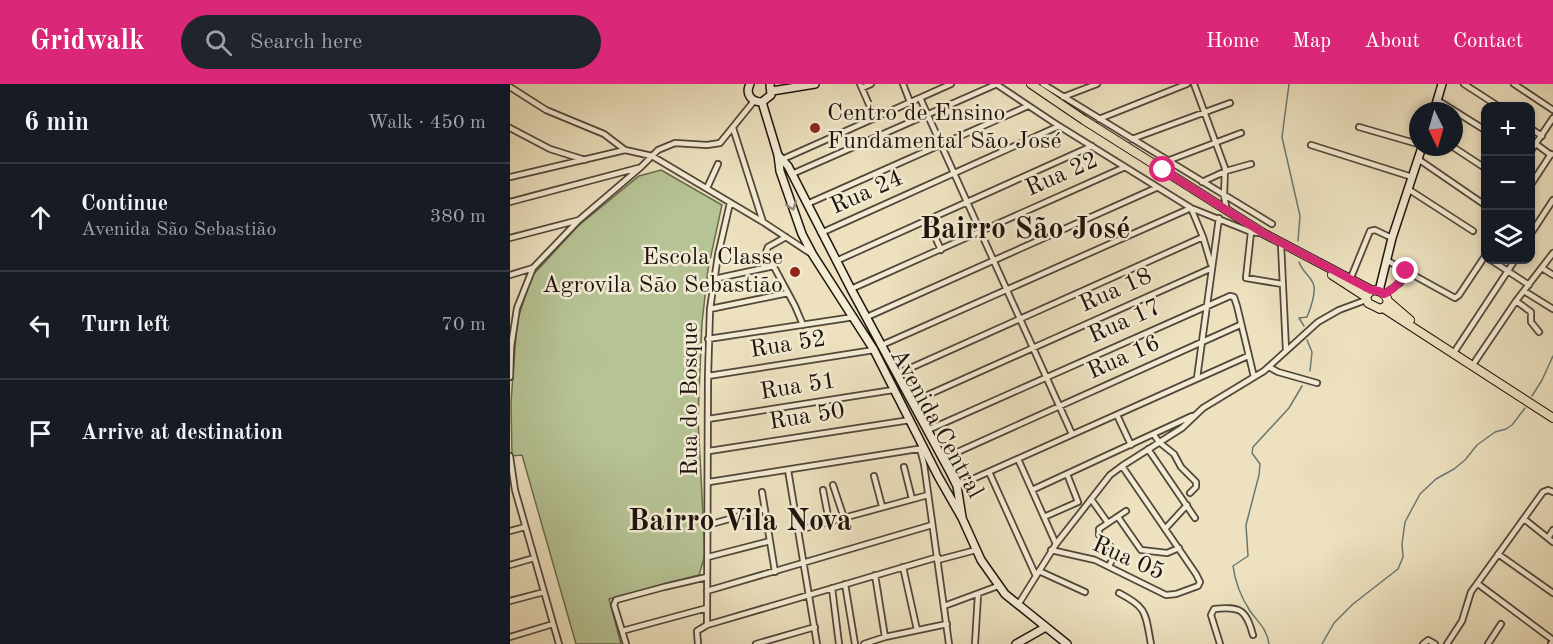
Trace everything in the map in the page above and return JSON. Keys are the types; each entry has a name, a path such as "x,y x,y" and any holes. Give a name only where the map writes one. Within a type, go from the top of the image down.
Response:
{"main road":[{"path":"1031,84 1083,120 1227,211 1377,297"},
{"path":"1314,262 1377,297 1453,354 1552,416"}],"street":[{"name":"Avenida Central","path":"750,84 748,92 758,102 780,157 792,174 851,290 957,486 962,518"},
{"path":"510,377 511,347 517,308 533,268 579,220 658,150 675,143 718,144 758,102 769,98 771,88 815,84"},
{"path":"871,84 861,86 875,117"},
{"path":"903,84 910,102"},
{"path":"780,157 951,84"},
{"path":"792,174 997,84 1059,126 1191,208 1251,232 1263,233"},
{"path":"1043,84 1272,225"},
{"path":"1064,97 1097,84"},
{"path":"1099,119 1187,84"},
{"path":"1194,84 1226,171 1224,196 1227,211"},
{"path":"1442,84 1437,100 1481,128"},
{"path":"1464,84 1492,102"},
{"path":"1514,84 1553,110"},
{"path":"510,87 546,110 604,134 625,150 652,156 811,252"},
{"path":"920,98 956,173 1072,434"},
{"path":"1132,139 1230,103"},
{"path":"807,204 1028,106"},
{"path":"1535,179 1552,155 1536,144 1553,118"},
{"name":"Rua 24","path":"821,233 1059,126"},
{"path":"1359,127 1409,141"},
{"path":"510,128 550,149 585,160"},
{"path":"733,128 763,222"},
{"path":"1535,131 1542,136"},
{"path":"1167,161 1241,133"},
{"path":"1311,145 1412,177"},
{"path":"836,261 1092,147"},
{"path":"510,177 625,150"},
{"path":"1463,154 1481,165"},
{"path":"1377,297 1392,238 1419,156"},
{"name":"Avenida Central","path":"780,157 780,171 811,252 874,350 922,448 962,518"},
{"path":"1418,159 1481,202"},
{"path":"707,188 717,164"},
{"path":"1202,182 1226,171 1251,164"},
{"path":"510,202 641,167"},
{"name":"Rua 22","path":"851,290 980,230 1125,167"},
{"path":"867,317 1156,188"},
{"path":"1408,189 1473,231"},
{"path":"1535,227 1553,200"},
{"name":"Rua do Bosque","path":"707,625 708,339 714,279 730,203"},
{"path":"1191,208 1212,268"},
{"path":"882,345 1191,208"},
{"path":"1197,378 1219,218"},
{"path":"510,238 579,220"},
{"path":"928,221 941,250"},
{"path":"1350,280 1370,231 1375,230 1392,238"},
{"path":"1251,232 1246,278 1282,284"},
{"path":"786,237 766,249 802,326"},
{"path":"897,374 1203,237"},
{"path":"1281,244 1286,350"},
{"path":"1472,366 1516,301 1552,255"},
{"path":"1386,260 1452,298 1459,295 1481,262"},
{"path":"1498,264 1529,285"},
{"path":"1453,354 1512,264"},
{"path":"714,279 774,266"},
{"path":"510,275 533,268"},
{"name":"Rua 18","path":"912,402 1212,268"},
{"path":"1542,268 1553,275"},
{"path":"1018,605 1051,550 1110,476 1189,422 1203,408 1269,367 1318,322 1339,310 1377,297 1394,288 1406,271"},
{"path":"830,281 843,274"},
{"path":"1524,291 1553,309"},
{"path":"710,309 788,293"},
{"name":"Rua 17","path":"927,430 1218,300 1234,297 1240,325"},
{"path":"1516,301 1531,312 1531,322 1539,332"},
{"path":"510,310 517,308"},
{"path":"708,339 854,317"},
{"path":"1240,325 1254,377"},
{"name":"Rua 16","path":"942,459 1240,325"},
{"name":"Rua 52","path":"708,376 874,350"},
{"path":"957,486 1248,356"},
{"path":"1269,367 1278,372 1317,383"},
{"name":"Rua 51","path":"708,419 893,390"},
{"path":"1117,415 1131,445"},
{"path":"1032,490 1195,415"},
{"name":"Rua 50","path":"709,451 910,420"},
{"path":"1154,435 1174,454 1181,467 1196,482 1197,485 1190,493"},
{"path":"709,482 922,448 949,644"},
{"path":"1148,449 1195,518"},
{"path":"510,456 512,491 525,527 559,644"},
{"path":"1018,459 1056,544"},
{"path":"1118,517 1141,550 1167,553 1179,548 1122,466"},
{"path":"904,467 912,499"},
{"path":"788,470 817,644"},
{"path":"938,476 949,470"},
{"path":"989,472 1037,573 1085,592"},
{"path":"1044,518 1078,502 1067,474"},
{"path":"874,476 882,506"},
{"path":"833,485 844,518"},
{"path":"823,490 829,522"},
{"path":"1447,644 1462,621 1467,601 1498,554 1545,490 1553,492"},
{"path":"762,492 776,572"},
{"path":"799,530 928,495"},
{"path":"1091,499 1108,523"},
{"path":"1165,529 1187,505"},
{"path":"708,525 765,509"},
{"path":"1109,566 1116,552 1098,532 1101,527 1126,511"},
{"path":"962,518 976,550 998,586 1067,644"},
{"path":"1524,519 1553,542"},
{"path":"707,591 932,525"},
{"path":"510,531 525,527"},
{"path":"1548,538 1553,530"},
{"path":"708,557 770,541"},
{"name":"Rua 05","path":"1051,550 1109,566 1166,595 1198,586 1199,578 1179,548"},
{"path":"698,644 697,633 699,629 707,625 903,567 976,550"},
{"path":"1498,554 1553,592"},
{"path":"510,565 534,558"},
{"path":"903,567 917,630"},
{"path":"875,575 885,637"},
{"path":"626,644 614,605 616,600 664,586 707,578"},
{"path":"845,584 855,644"},
{"path":"1478,584 1553,642"},
{"path":"944,606 998,586"},
{"path":"832,588 839,644"},
{"path":"510,601 544,592"},
{"path":"1119,593 1135,601 1142,608 1151,644"},
{"path":"975,644 978,595"},
{"path":"622,631 707,608"},
{"path":"1220,644 1211,615 1214,609 1236,608 1244,612 1253,635"},
{"path":"510,637 553,624"},
{"path":"864,644 885,637 946,624"},
{"path":"1488,644 1501,624"},
{"path":"756,644 815,627"},
{"path":"1016,644 1025,641 1046,627"},
{"path":"1423,644 1428,640 1435,644"}],"green space":[{"path":"661,170 722,205 708,269 702,323 698,418 705,555 699,575 609,599 621,644 576,644 522,455 512,456 511,402 517,321 532,276 578,226 639,176"}],"waterway":[{"path":"1289,84 1282,137 1300,216 1298,241"},
{"path":"1299,262 1314,286 1313,300 1307,317 1299,318 1304,326"},
{"path":"1307,340 1312,352 1310,371"},
{"path":"1532,396 1553,356"},
{"path":"1269,644 1264,630 1241,595 1233,566 1248,556 1246,525 1260,464 1252,453 1253,447 1289,408 1302,386"},
{"path":"1322,644 1334,623 1353,604 1398,569 1403,557 1405,522 1420,494 1436,479 1465,460 1477,445 1495,432 1512,425 1525,408"}],"place":[{"name":"Centro de Ensino Fundamental São José","path":"815,128"},
{"name":"Escola Classe Agrovila São Sebastião","path":"795,272"}],"district":[{"name":"Bairro São José","path":"1025,230"},
{"name":"Bairro Vila Nova","path":"740,522"}],"route":[{"path":"1163,170 1263,233 1314,262 1371,290 1384,294 1390,291 1400,283 1406,271"}]}
